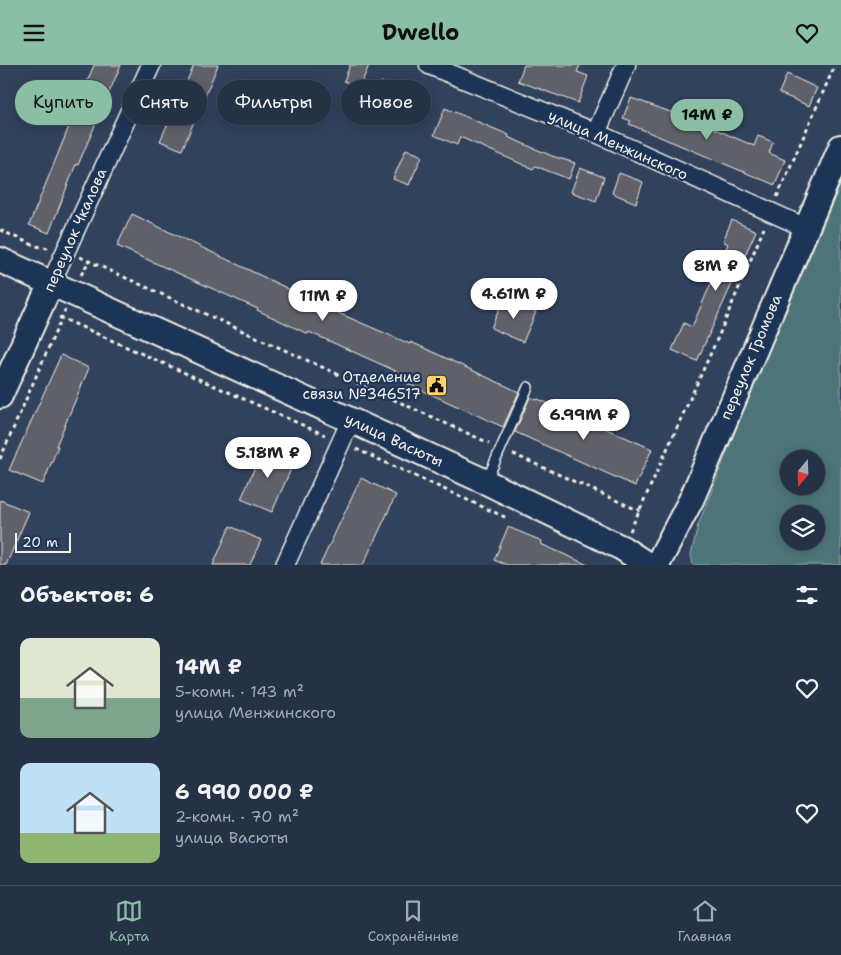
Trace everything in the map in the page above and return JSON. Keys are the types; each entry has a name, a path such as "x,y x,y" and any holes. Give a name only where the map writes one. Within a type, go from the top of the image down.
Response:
{"street":[{"name":"переулок Чкалова","path":"0,396 151,65"},
{"name":"улица Менжинского","path":"429,65 596,133 806,228"},
{"path":"596,133 626,65"},
{"name":"переулок Громова","path":"656,565 692,498 841,147"},
{"name":"улица Васюты","path":"0,260 47,291 73,293 486,482 622,548 648,565"},
{"path":"285,565 351,421"}],"lane":[{"path":"486,482 528,387"}],"path":[{"path":"622,548 640,511 835,65"},
{"path":"0,230 35,246 65,250 640,511"},
{"path":"0,459 88,261"},
{"path":"47,291 61,319 341,442 512,520"}],"green space":[{"path":"841,183 841,565 693,565 691,555 698,525 740,419"}],"building":[{"path":"94,65 121,65 112,86 112,80 88,80"},
{"path":"194,65 218,65 207,91 207,80 187,80"},
{"path":"350,65 369,65 363,80 344,80"},
{"path":"524,65 580,65 577,72 588,76 578,103 518,81"},
{"path":"787,74 817,88 809,106 779,93"},
{"path":"631,98 699,122 754,146 758,136 773,142 769,153 785,160 775,185 629,124 631,121 623,118"},
{"path":"445,108 509,135 508,137 552,156 575,163 569,179 535,166 533,169 460,137 457,145 434,135"},
{"path":"70,125 95,125 78,165 76,164 49,233 29,225"},
{"path":"167,125 193,125 182,150 160,141"},
{"path":"406,149 422,156 409,185 393,179"},
{"path":"580,168 604,177 596,201 571,192"},
{"path":"619,173 643,182 636,203 612,193"},
{"path":"132,214 343,315 410,344 411,342 519,392 503,427 395,378 398,372 309,332 308,334 258,309 117,246"},
{"path":"732,220 756,231 697,361 672,350 684,323 692,327 728,244 723,241"},
{"path":"504,298 536,312 523,342 491,328"},
{"path":"61,355 89,368 56,446 58,446 43,484 9,470"},
{"path":"530,397 652,449 635,486 515,432"},
{"path":"264,446 295,460 272,512 241,499"},
{"path":"361,478 396,495 363,565 320,565"},
{"path":"0,500 29,512 6,565 0,565"},
{"path":"230,526 261,540 250,565 213,565"},
{"path":"508,527 542,541 541,544 588,565 507,565 494,560"}],"place":[{"name":"Отделение связи №346517","path":"437,386"}]}
